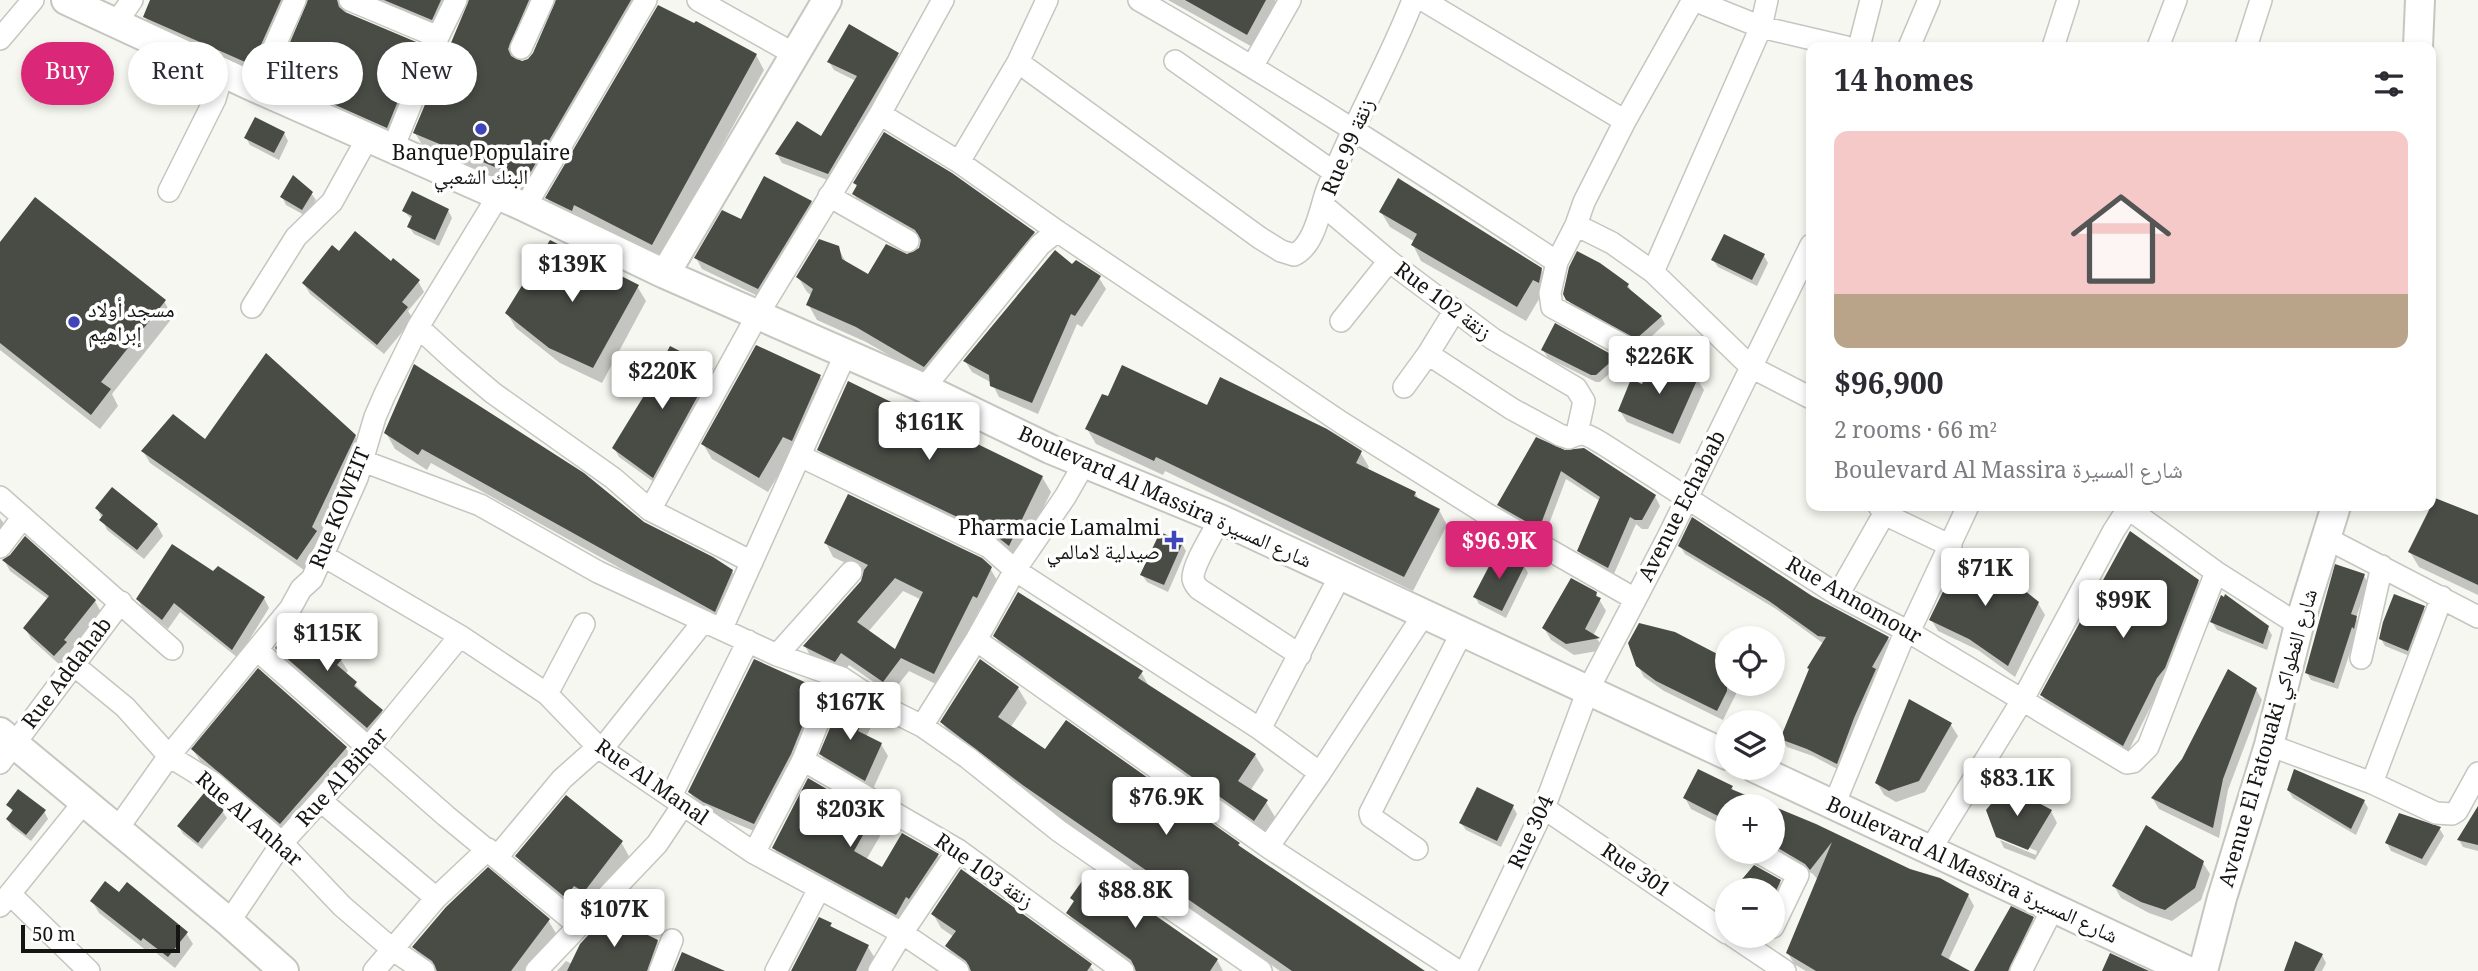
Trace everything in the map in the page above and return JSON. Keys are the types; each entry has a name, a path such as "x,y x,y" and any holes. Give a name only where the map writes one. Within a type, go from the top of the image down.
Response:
{"main road":[{"name":"Boulevard Al Massira شارع المسيرة","path":"66,0 124,11 175,42"},
{"path":"665,274 827,0"},
{"path":"2418,42 2420,0"},
{"name":"Boulevard Al Massira شارع المسيرة","path":"295,105 525,207 845,355 924,388 1084,464 1220,519 1715,749"},
{"name":"Avenue El Fatouaki شارع الفطواكي","path":"2203,971 2222,898 2269,745 2299,625 2334,511"},
{"path":"5,746 118,828 284,971"},
{"name":"Boulevard Al Massira شارع المسيرة","path":"1781,780 2188,971"}],"street":[{"path":"0,39 33,0"},
{"path":"276,42 295,0"},
{"path":"252,307 296,237 332,202 381,143 456,0"},
{"path":"521,48 543,0"},
{"path":"525,207 646,0"},
{"path":"698,0 796,55"},
{"path":"650,510 758,314 880,114 943,0"},
{"path":"959,162 1018,62 1046,0"},
{"path":"1139,0 1252,66 1557,262"},
{"path":"1252,66 1290,0"},
{"name":"Rue 99 زنقة","path":"1018,62 1260,238 1288,254 1299,253 1317,226 1327,190 1352,129 1400,34 1413,0"},
{"path":"1423,0 1625,121"},
{"path":"1626,347 1552,307 1550,293 1557,262 1598,172 1694,0 1761,27 1825,42"},
{"path":"1653,272 1761,27 1767,0"},
{"path":"1860,42 1871,0"},
{"path":"1911,42 1929,0"},
{"path":"2160,42 2176,0"},
{"path":"2248,42 2262,0"},
{"path":"355,1 438,37"},
{"path":"2054,42 2062,2"},
{"path":"1175,61 1335,173"},
{"path":"170,191 211,105"},
{"path":"880,114 959,162 1342,423 1485,513 1635,599"},
{"name":"Rue KOWEIT","path":"118,828 169,756 290,609 301,589 312,579 363,461 375,417 418,327 498,196"},
{"path":"829,196 908,240"},
{"name":"Rue 102 زنقة","path":"1324,206 1389,261 1510,350 1570,384 1581,394 1584,401 1577,433"},
{"path":"1576,225 1612,243 1653,272 1751,367 1806,395"},
{"path":"924,388 1040,245 1057,231"},
{"name":"Avenue Echabab","path":"1588,690 1806,256"},
{"path":"1341,321 1389,261"},
{"path":"1404,387 1455,310"},
{"path":"418,327 493,393 613,478 650,510 752,562"},
{"name":"Rue Annomour","path":"1428,354 1512,409 1560,435 1569,438 1577,433 1603,444 1838,595 1908,631 2127,763 2133,762 2147,747 2216,572"},
{"path":"374,971 436,898 493,853 562,779 600,748 712,625 752,562 845,355"},
{"path":"800,456 989,547 1015,570 1260,729 1320,773"},
{"path":"363,461 480,505 598,572 777,655 842,678 892,711 922,726 968,758 1059,831 1261,971"},
{"path":"922,726 976,640 1015,570 1084,464"},
{"path":"0,497 172,649"},
{"path":"1838,595 1880,511"},
{"path":"1883,511 1951,546"},
{"path":"1834,805 1908,631 1966,511"},
{"path":"1930,850 2023,699 2126,511"},
{"path":"2130,511 2216,572 2299,625"},
{"path":"0,547 23,517"},
{"path":"1220,519 1196,567 1193,579 1195,584 1300,655"},
{"path":"2326,538 2478,617"},
{"name":"Rue Al Manal","path":"322,555 460,636 547,694 600,748 754,853 902,933 958,971"},
{"path":"2361,658 2382,566"},
{"path":"777,655 851,572"},
{"path":"1260,729 1341,575"},
{"path":"2372,783 2442,597"},
{"name":"Rue Addahab","path":"5,746 75,666 121,602"},
{"path":"1268,847 1424,614"},
{"path":"547,694 584,624"},
{"path":"1417,849 1371,817 1370,813 1462,632"},
{"name":"Rue Al Bihar","path":"229,922 282,843 369,747 460,636"},
{"path":"976,640 1268,847 1458,971"},
{"path":"536,971 657,844 748,641"},
{"path":"257,650 446,816 579,926"},
{"name":"Rue Al Anhar","path":"75,666 125,707 169,756 213,783 282,843 342,906 424,971"},
{"path":"754,853 803,760 823,710 842,678"},
{"name":"Rue 304","path":"1466,971 1544,808 1588,690"},
{"path":"2269,745 2372,783 2436,813 2452,814 2457,811 2478,773"},
{"name":"Rue 103 زنقة","path":"803,760 958,850 1123,971"},
{"path":"84,802 5,900 89,971"},
{"path":"321,802 436,898"},
{"name":"Rue 301","path":"1544,808 1715,925"},
{"path":"879,971 958,850"},
{"path":"1779,864 1798,875 1785,902"},
{"path":"776,971 819,889"},
{"path":"2021,971 2053,908"},
{"path":"660,971 673,940"},
{"path":"1766,948 1785,971"}],"building":[{"path":"150,0 281,0 262,42 242,42 242,61 228,54 228,42 200,42 143,17"},
{"path":"308,0 337,0 339,7 345,12 416,42 377,42 377,105 396,105 387,128 335,105 363,105 363,42 290,42"},
{"path":"384,0 441,0 432,20"},
{"path":"469,0 529,0 508,49 511,56 522,61 533,53 556,0 631,0 526,180 413,133 425,105 477,105 477,42 451,42"},
{"path":"1185,0 1266,0 1247,35"},
{"path":"658,5 694,23 696,21 757,54 652,245 574,205 572,211 545,198"},
{"path":"849,24 899,53 828,174 775,154 797,121 821,136 857,76 827,62"},
{"path":"255,117 285,132 274,153 244,138"},
{"path":"884,132 952,173 1035,232 924,367 856,327 806,305 813,289 796,277 819,239 839,246 842,259 868,274 886,244 907,254 919,248 921,240 915,230 852,194 857,185 853,183"},
{"path":"293,175 313,192 302,210 280,197"},
{"path":"764,176 812,201 758,289 694,258 722,210 741,219"},
{"path":"1398,178 1542,268 1539,283 1533,280 1517,307 1411,245 1417,234 1379,212"},
{"path":"412,191 449,209 435,240 407,227 412,216 402,211"},
{"name":"مسجد أولاد إبراهيم","path":"35,197 166,300 101,382 111,389 91,415 0,343 0,242"},
{"path":"355,231 391,261 393,258 420,280 402,302 408,307 377,345 302,283 332,245 339,251"},
{"path":"1724,234 1765,254 1752,280 1711,260"},
{"path":"550,240 639,285 593,368 549,348 505,313"},
{"path":"1055,250 1072,264 1076,260 1101,276 1075,316 1071,314 1032,403 990,386 989,375 963,361"},
{"path":"1577,251 1600,263 1629,284 1627,287 1662,316 1636,339 1566,300 1563,294 1569,267"},
{"path":"1555,323 1616,357 1596,375 1591,375 1541,350"},
{"path":"756,345 821,375 792,441 783,437 759,478 701,444"},
{"path":"670,346 713,368 653,478 612,448"},
{"path":"266,353 356,435 312,527 317,531 297,560 141,451 173,414 205,439"},
{"path":"1653,358 1698,378 1673,434 1618,411 1631,379 1642,384"},
{"path":"414,364 584,473 644,522 733,570 715,612 422,449 418,455 384,433"},
{"path":"1122,365 1207,405 1220,377 1327,429 1362,451 1356,463 1416,492 1414,496 1440,509 1404,577 1156,457 1154,461 1085,429 1102,394 1108,396"},
{"path":"848,381 1043,476 1009,546 995,535 817,450"},
{"path":"1536,437 1565,450 1584,448 1656,495 1642,520 1630,517 1608,568 1577,551 1600,497 1561,471 1539,529 1497,505"},
{"path":"112,487 158,524 137,550 99,520 103,515 95,508"},
{"path":"848,494 982,558 992,567 977,598 973,596 934,674 901,658 883,682 841,653 835,662 803,646 861,581 868,565 824,543","holes":["895,578 923,592 895,649 857,622"]},
{"path":"2436,498 2478,515 2478,585 2408,552 2428,511 2436,511"},
{"path":"1692,517 1812,596 1889,637 1872,667 1876,669 1837,764 1785,741 1785,727 1809,669 1807,668 1826,637 1818,636 1769,601 1678,546"},
{"path":"2130,531 2199,580 2165,668 2157,678 2123,746 2040,695"},
{"path":"1160,532 1183,542 1164,585 1140,575"},
{"path":"25,536 96,600 54,656 23,628 49,596 2,560 10,555"},
{"path":"172,544 213,571 218,566 265,597 232,650 174,603 162,620 136,599"},
{"path":"1498,549 1525,565 1502,611 1473,597"},
{"path":"1962,553 2005,575 2039,602 2008,666 1969,639 1929,620"},
{"path":"2335,564 2365,574 2351,614 2357,616 2354,629 2352,627 2334,683 2305,673"},
{"path":"1571,578 1597,592 1596,596 1601,598 1585,629 1600,638 1566,644 1542,628"},
{"path":"1018,592 1143,671 1138,678 1256,754 1238,781 1268,800 1254,821 993,636"},
{"path":"2225,594 2269,626 2263,644 2210,622 2221,595 2224,597"},
{"path":"2394,594 2425,606 2408,651 2379,639"},
{"path":"297,622 342,659 337,665 357,682 354,686 383,710 367,728 275,648"},
{"path":"1639,623 1675,632 1715,653 1715,696 1724,696 1718,710 1656,681 1636,666 1628,643"},
{"path":"754,659 820,689 791,754 754,824 703,802 688,792"},
{"path":"980,659 1019,687 998,717 1045,749 1066,720 1240,843 1238,845 1425,971 1292,971 1024,786 940,722"},
{"path":"258,668 347,747 280,824 191,749"},
{"path":"2228,669 2257,688 2223,779 2213,828 2151,798 2182,759"},
{"path":"845,699 867,710 858,731 882,743 865,781 819,754"},
{"path":"1909,699 1952,723 1919,781 1889,791 1875,783"},
{"path":"1698,769 1743,794 1715,794 1715,814 1683,798"},
{"path":"2294,769 2365,800 2351,829 2287,790"},
{"path":"808,778 872,819 854,851 882,867 902,833 939,854 909,899 906,897 896,915 772,848"},
{"path":"2006,786 2052,810 2028,850 1996,837 1986,810"},
{"path":"1477,787 1514,805 1497,841 1459,823"},
{"path":"18,789 46,810 26,835 6,819 13,810 6,805"},
{"path":"204,793 224,810 198,843 177,826"},
{"path":"566,795 623,841 584,892 574,886 567,895 583,903 578,908 515,856"},
{"path":"2478,806 2478,845 2457,840"},
{"path":"1785,811 1910,869 1940,878 1969,894 1941,955 1970,971 1816,971 1786,953 1832,842 1810,870 1785,852"},
{"path":"2399,813 2441,827 2422,859 2385,843"},
{"path":"2146,825 2204,861 2195,888 2165,910 2141,902 2112,886"},
{"path":"1754,865 1777,878 1743,878"},
{"path":"488,867 550,919 511,971 437,971 432,961 412,947 446,907"},
{"path":"961,869 1092,964 1087,971 971,971 966,961 945,946 956,931 931,914"},
{"path":"1090,870 1218,959 1210,971 1136,971 1131,960 1066,913 1074,901 1070,898"},
{"path":"105,881 119,892 127,882 188,932 168,957 143,938 141,941 90,901"},
{"path":"2011,906 2034,917 2008,971 1974,971"},
{"path":"607,915 658,940 647,971 567,971 580,944"},
{"path":"819,917 832,923 830,926 869,945 856,971 791,971"},
{"path":"2295,941 2323,954 2314,971 2284,971"},
{"path":"682,952 725,971 674,971"},
{"path":"2110,953 2149,971 2102,971"}],"place":[{"name":"Banque Populaire البنك الشعبي","path":"481,129"},
{"name":"مسجد أولاد إبراهيم","path":"74,322"},
{"name":"Pharmacie Lamalmi صيدلية لامالمي","path":"1174,540"}]}
